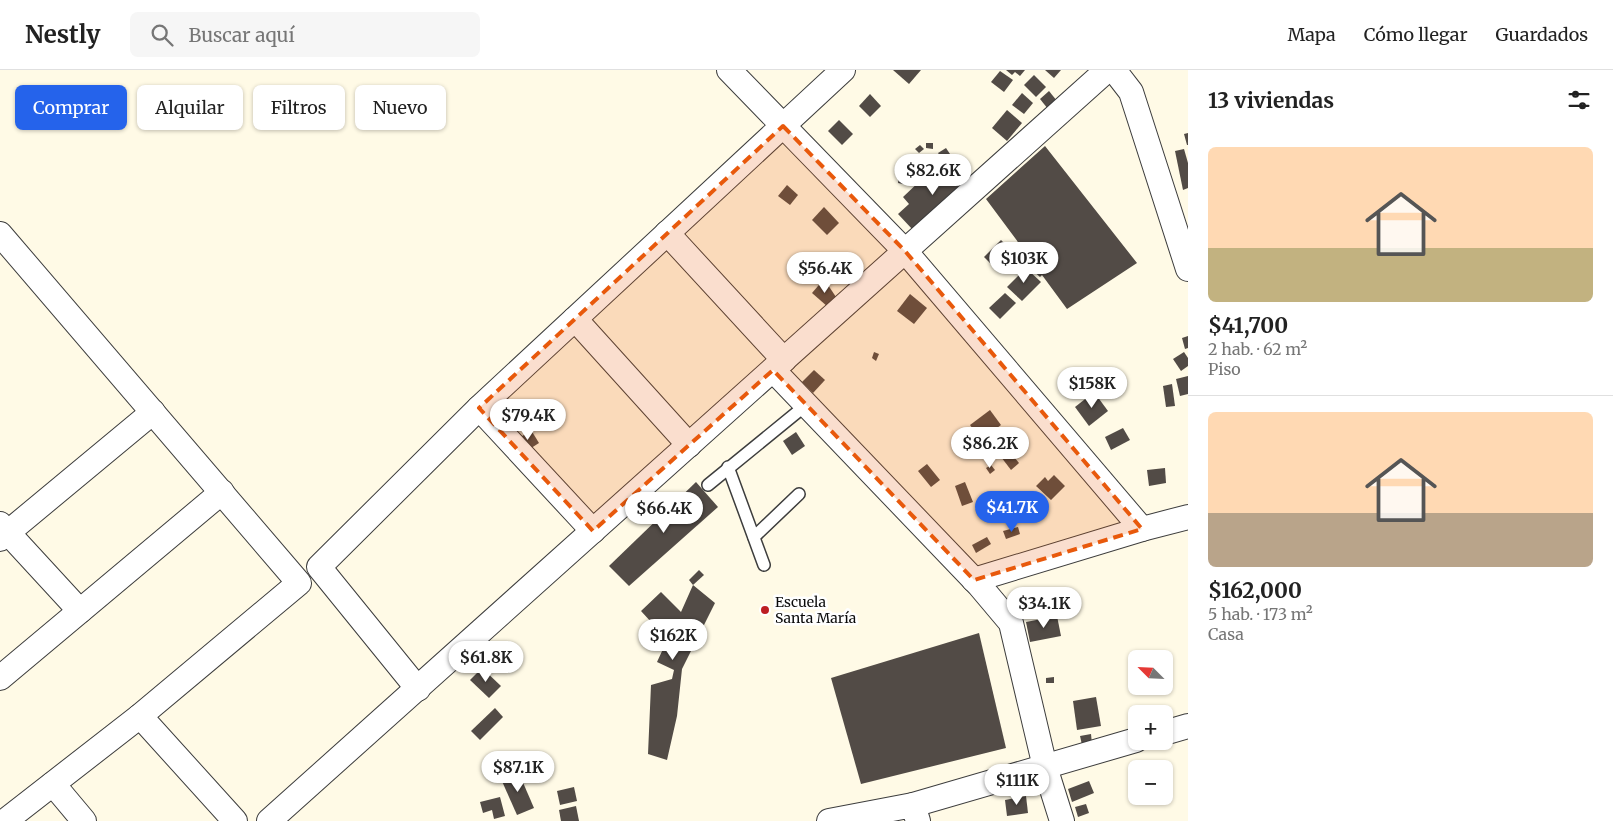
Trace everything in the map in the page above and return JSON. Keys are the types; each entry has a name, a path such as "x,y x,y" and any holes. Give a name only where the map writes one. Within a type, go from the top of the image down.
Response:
{"street":[{"path":"729,70 905,251 1142,529"},
{"path":"4,821 140,716 319,567 479,408 843,70"},
{"path":"269,821 1106,70"},
{"path":"1114,70 1131,92 1188,268"},
{"path":"667,233 778,365 806,405 974,580 1011,623 1046,767 1062,821"},
{"path":"0,234 299,583"},
{"path":"574,319 689,445"},
{"path":"479,408 593,531"},
{"path":"80,611 3,532 154,412"},
{"path":"0,678 222,492"},
{"path":"974,580 1142,529 1188,518"},
{"path":"319,567 418,689"},
{"path":"140,716 235,821"},
{"path":"1173,730 1188,726"},
{"path":"829,821 916,813 1046,767 1128,742"},
{"path":"53,784 84,821"}],"lane":[{"path":"708,485 806,405"},
{"path":"728,468 764,565"},
{"path":"754,537 799,494"}],"highlighted area":[{"path":"783,126 905,251 1142,529 974,580 773,370 593,531 479,408"}],"building":[{"path":"893,70 921,70 909,84"},
{"path":"1006,70 1025,70 1020,76 1015,72 1012,75"},
{"path":"1045,70 1061,70 1054,78"},
{"path":"1000,71 1013,80 1004,92 991,82"},
{"path":"1034,75 1046,87 1036,97 1024,85"},
{"path":"1049,91 1057,101 1048,109 1040,99"},
{"path":"1022,93 1033,103 1024,114 1012,105"},
{"path":"870,94 881,106 870,117 859,106"},
{"path":"1007,110 1022,123 1007,141 992,128"},
{"path":"839,120 853,134 842,145 828,131"},
{"path":"1188,133 1188,145 1187,145 1184,134"},
{"path":"926,143 933,143 933,149 926,148"},
{"path":"920,145 924,149 919,153 915,149"},
{"path":"1045,146 1137,263 1067,309 1042,275 1040,277 1031,269 1035,265 986,199"},
{"path":"946,148 950,154 942,159 938,153"},
{"path":"1184,149 1188,163 1188,188 1183,190 1175,151"},
{"path":"913,154 917,156 913,163 909,160"},
{"path":"950,165 963,180 969,174 976,181 956,199 951,194 913,230 898,214 909,204 903,197 922,179 928,186"},
{"path":"899,177 904,178 903,184 898,183"},
{"path":"787,185 798,195 790,205 778,196"},
{"path":"824,207 839,223 827,235 812,220"},
{"path":"1001,240 1015,254 998,271 984,257"},
{"path":"827,252 836,260 824,272 815,264"},
{"path":"1026,268 1041,282 1022,301 1007,287"},
{"path":"824,279 836,297 828,307 812,293"},
{"path":"1005,293 1016,303 1000,319 989,308"},
{"path":"910,294 927,308 914,324 897,311"},
{"path":"1188,336 1188,348 1185,349 1182,338"},
{"path":"874,352 879,354 876,361 872,358"},
{"path":"1184,352 1188,358 1188,366 1181,371 1173,359"},
{"path":"814,370 825,380 813,393 802,382"},
{"path":"1188,376 1188,394 1180,396 1176,379"},
{"path":"1172,384 1175,406 1166,407 1163,386"},
{"path":"1094,392 1108,411 1089,426 1075,407"},
{"path":"990,410 1001,425 981,440 970,425"},
{"path":"1123,428 1130,440 1111,450 1105,437"},
{"path":"531,430 539,443 525,452 518,439"},
{"path":"796,432 805,446 792,455 783,441"},
{"path":"1006,447 1019,463 1011,470 998,453"},
{"path":"986,448 991,456 986,459 980,452"},
{"path":"927,464 940,480 931,487 918,471"},
{"path":"991,465 995,470 990,474 986,468"},
{"path":"1165,468 1166,483 1149,486 1147,470"},
{"path":"1054,475 1065,486 1051,500 1036,486 1045,477 1048,481"},
{"path":"696,482 718,507 629,586 609,566"},
{"path":"965,482 973,502 962,506 955,486"},
{"path":"1018,527 1020,534 1006,539 1003,531"},
{"path":"987,537 991,544 976,553 972,545"},
{"path":"699,570 704,575 693,585 689,580"},
{"path":"693,585 715,603 682,669 677,716 667,760 648,754 651,685 672,679 674,670 657,662 675,623 663,635 641,611 661,592 681,612"},
{"path":"1057,616 1061,636 1030,642 1026,622"},
{"path":"979,633 1006,748 861,784 831,678"},
{"path":"482,668 501,686 489,698 470,680"},
{"path":"1054,677 1054,683 1046,683 1046,678"},
{"path":"1096,697 1101,726 1077,730 1073,701"},
{"path":"495,708 503,717 480,740 471,731"},
{"path":"1091,734 1092,744 1082,745 1080,736"},
{"path":"518,771 534,808 517,815 501,779"},
{"path":"1089,781 1094,793 1072,802 1068,789"},
{"path":"574,787 577,801 560,805 557,791"},
{"path":"1026,796 1028,813 1007,816 1005,800"},
{"path":"500,797 505,816 494,819 492,810 483,813 480,802"},
{"path":"1086,804 1089,813 1078,817 1075,807"},
{"path":"576,806 579,821 561,821 559,810"}],"place":[{"name":"Escuela Santa María","path":"765,610"}]}
